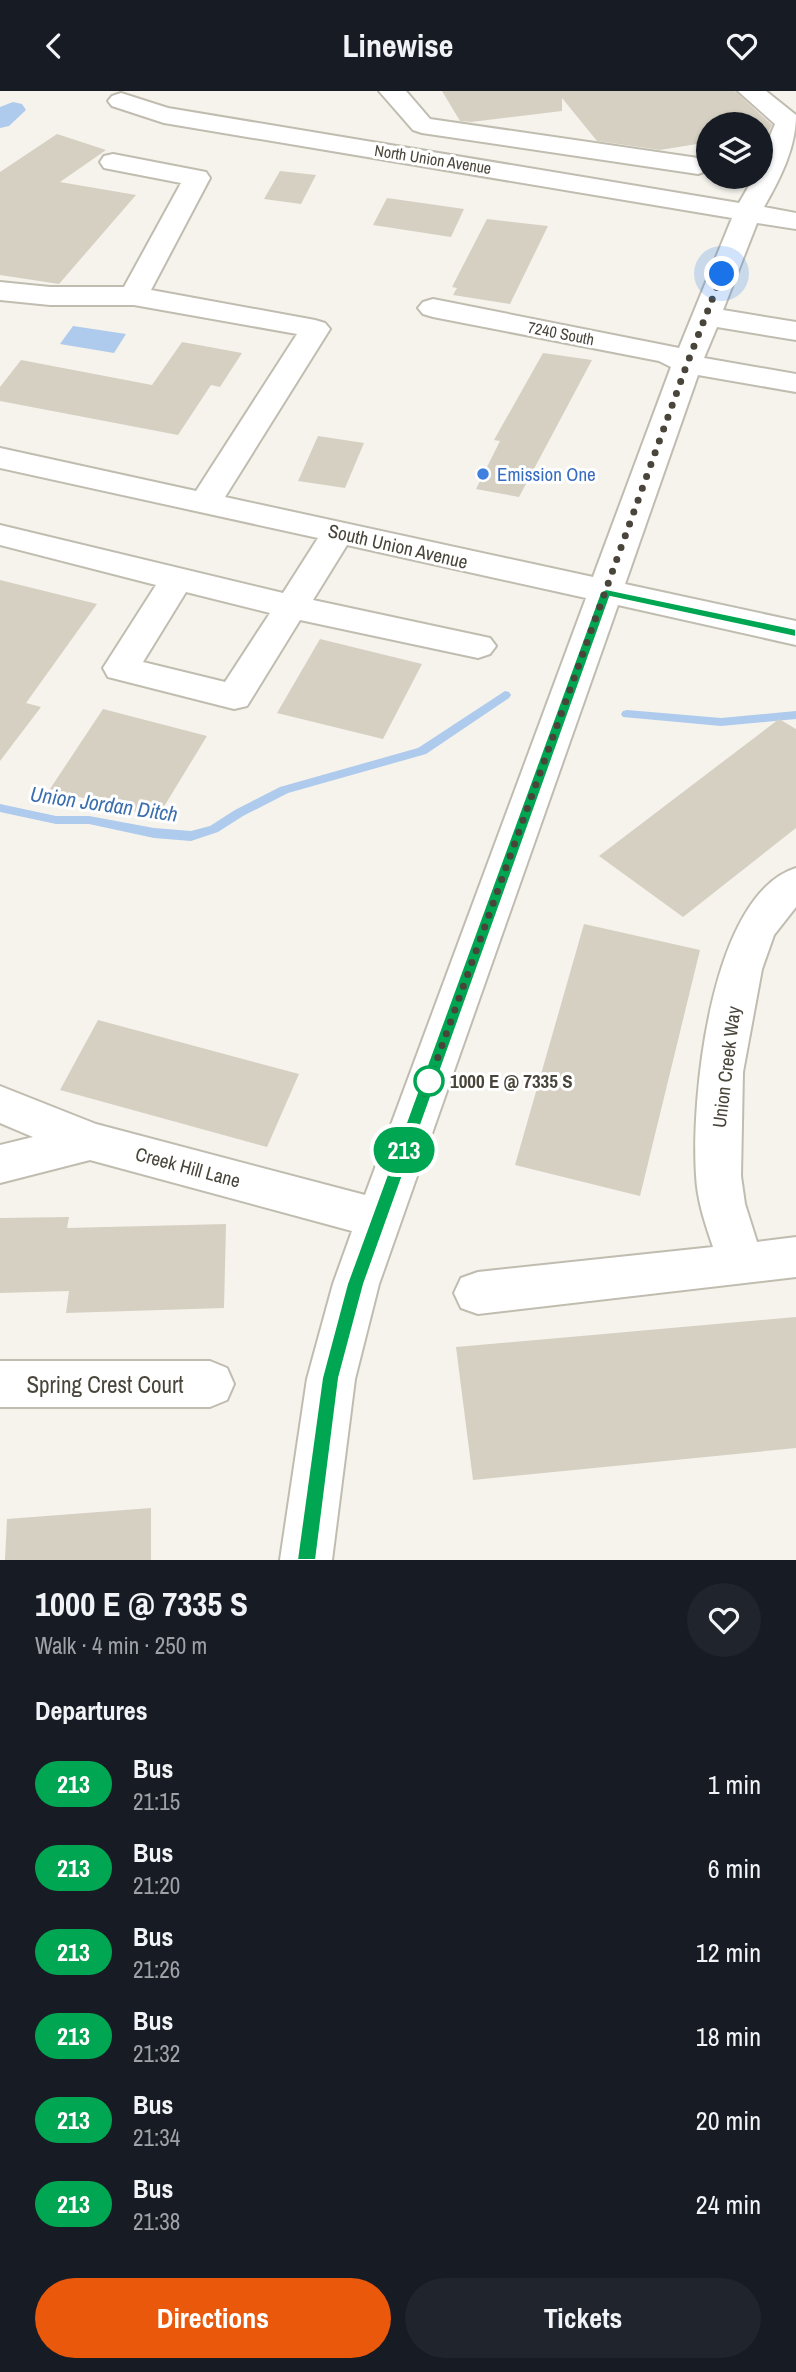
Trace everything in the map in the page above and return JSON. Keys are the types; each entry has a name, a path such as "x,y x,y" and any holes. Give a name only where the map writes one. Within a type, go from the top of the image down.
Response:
{"street":[{"path":"392,91 422,125 696,166"},
{"path":"306,1560 331,1378 356,1284 687,364 748,212 792,123 751,91"},
{"name":"North Union Avenue","path":"121,101 164,115 796,221"},
{"path":"113,162 197,178 134,296"},
{"path":"0,291 50,296 134,296 315,329 205,503"},
{"name":"7240 South","path":"433,307 668,354 687,364"},
{"path":"706,316 796,331"},
{"path":"687,364 796,383"},
{"name":"South Union Avenue","path":"0,458 796,633"},
{"path":"177,579 121,668 234,697 338,533"},
{"path":"0,535 293,607 478,646"},
{"name":"Union Creek Way","path":"742,1265 722,1204 716,1123 737,982 751,939 778,899 796,883"},
{"name":"Creek Hill Lane","path":"0,1104 90,1141 379,1219"},
{"path":"0,1164 90,1141"},
{"path":"478,1293 796,1257"},
{"name":"Spring Crest Court","path":"0,1384 210,1384"}],"water":[{"path":"73,326 126,334 114,353 60,344"}],"building":[{"path":"442,91 735,91 758,112 696,112 696,144 660,150 597,141 562,98 562,111 460,121"},
{"path":"57,134 106,150 60,182 136,195 59,284 0,275 0,172"},
{"path":"280,171 316,175 301,204 264,199"},
{"path":"387,198 464,209 451,237 373,225"},
{"path":"487,219 548,226 510,304 453,295 457,288 452,287"},
{"path":"182,342 242,353 220,387 211,385 178,435 0,401 0,387 21,360 152,385"},
{"path":"543,353 592,360 519,497 476,489 500,441 494,440"},
{"path":"318,436 364,443 345,488 298,481"},
{"path":"0,580 97,604 26,703 41,707 0,761"},
{"path":"320,639 422,664 383,739 277,713"},
{"path":"103,709 207,736 157,818 50,789"},
{"path":"779,719 796,729 796,828 683,917 599,856"},
{"path":"584,924 700,950 640,1196 515,1165"},
{"path":"98,1020 299,1074 267,1147 60,1090"},
{"path":"69,1217 67,1228 226,1224 224,1308 66,1313 69,1291 0,1293 0,1218"},
{"path":"796,1317 796,1448 473,1480 456,1347"},
{"path":"151,1508 151,1560 5,1560 7,1519"}],"waterway":[{"path":"0,120 13,110"},
{"name":"Union Jordan Ditch","path":"0,808 56,820 89,820 154,833 191,836 214,829 284,790 422,751 505,695"},
{"name":"Union Jordan Ditch","path":"627,714 721,722 796,715"}],"bus line":[{"name":"213","path":"307,1560 307,1537 331,1378 356,1284 606,593 796,633"}],"place":[{"name":"Emission One","path":"483,474"},
{"name":"1000 E @ 7335 S","path":"429,1081"}],"route":[{"path":"429,1081 425,1093 687,364 722,274"}]}
